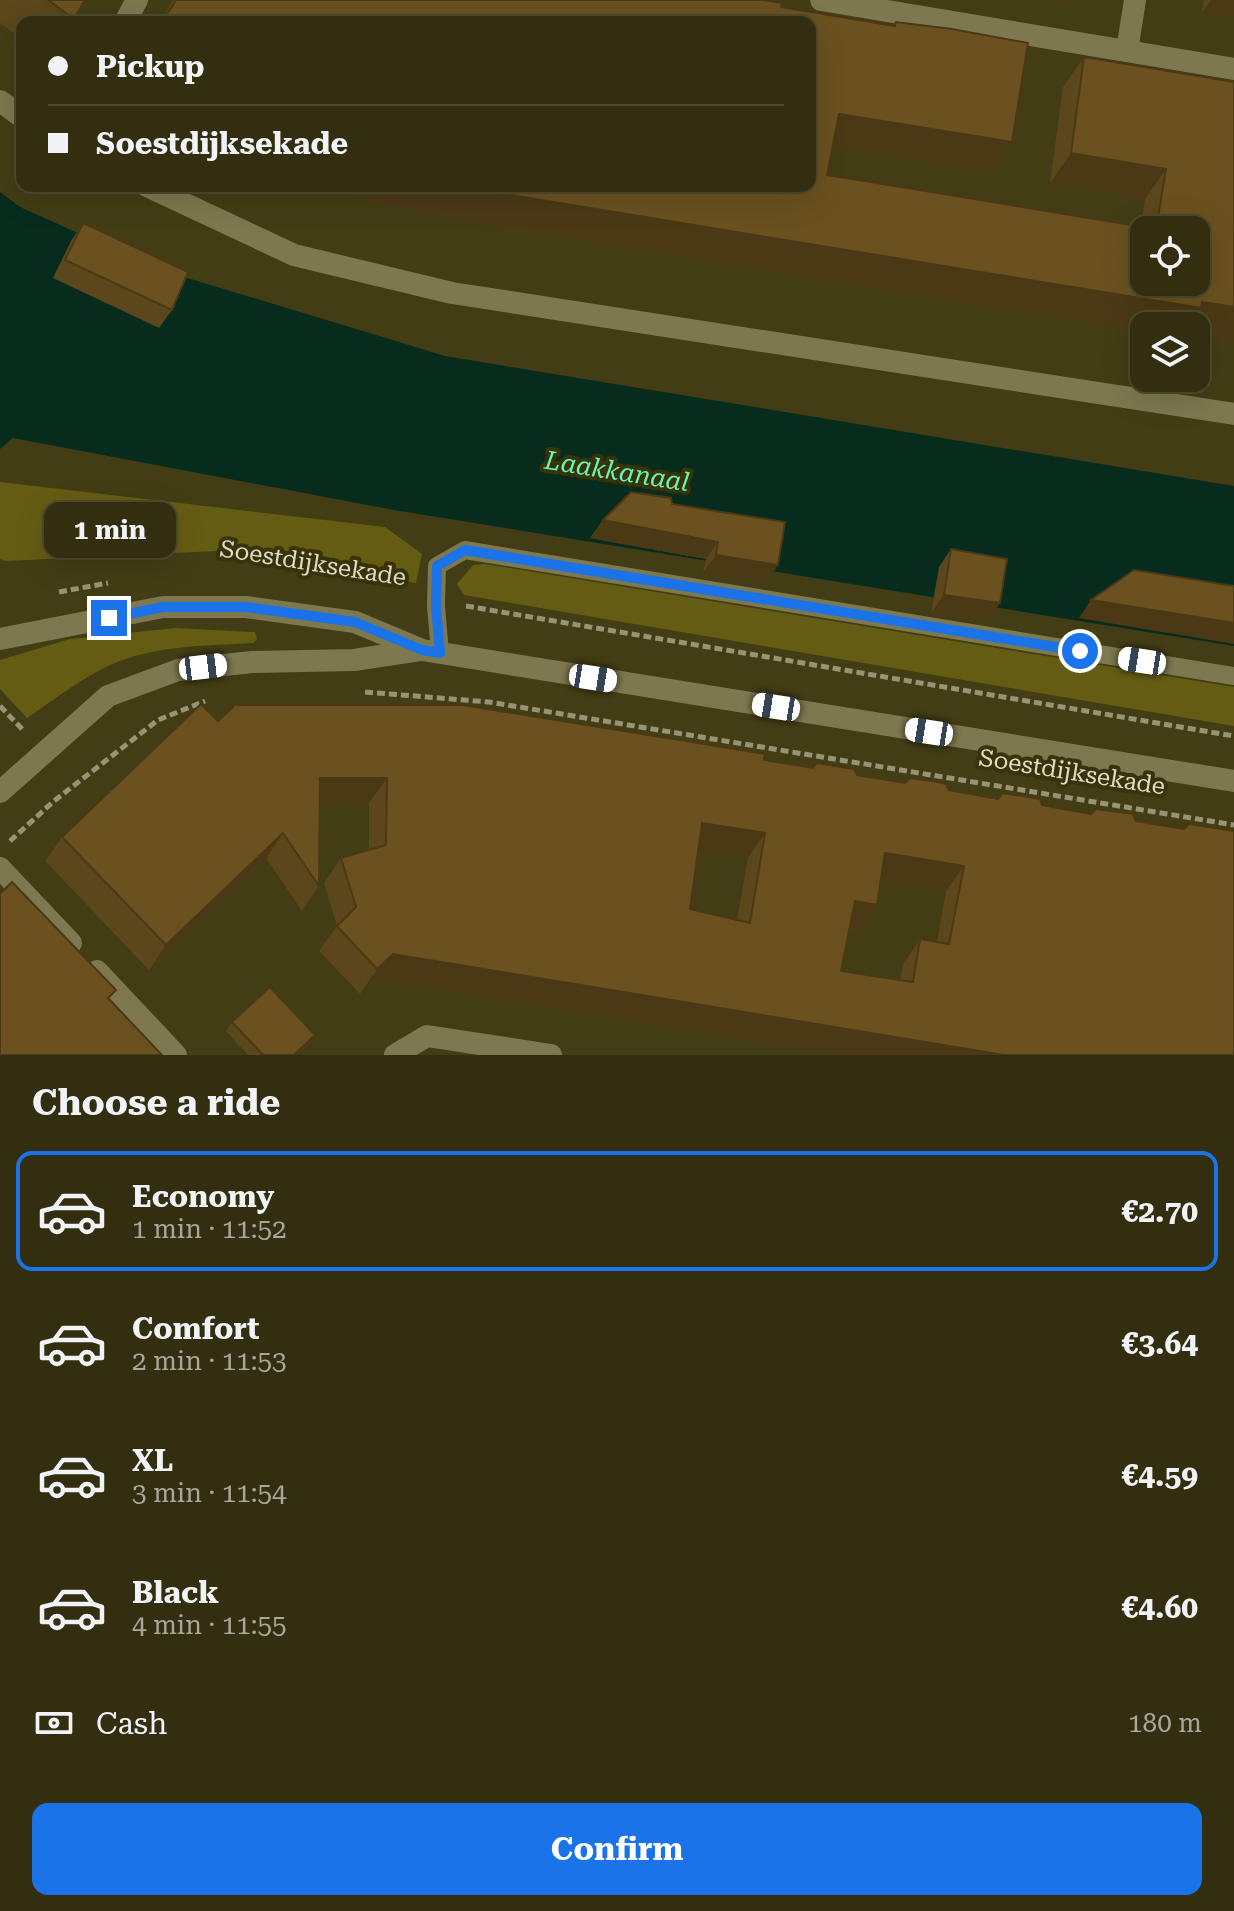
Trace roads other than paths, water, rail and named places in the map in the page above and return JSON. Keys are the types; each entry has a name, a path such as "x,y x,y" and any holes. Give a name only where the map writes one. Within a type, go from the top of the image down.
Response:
{"street":[{"path":"821,0 1234,69"},
{"path":"1127,51 1135,0"},
{"path":"160,192 294,255 452,293 1234,414"},
{"name":"Soestdijksekade","path":"0,639 163,607 246,607 355,622 431,652 1234,781"},
{"name":"Soestdijksekade","path":"0,792 108,696 178,670 252,662 354,660 431,652"},
{"path":"0,868 176,1055"},
{"path":"395,1055 427,1036 551,1055"}],"lane":[{"path":"431,652 437,566 465,550 1234,676"}],"water":[{"name":"Laakkanaal","path":"0,192 20,207 158,269 445,356 1234,486 1234,646 394,510 13,438 0,449"}]}
